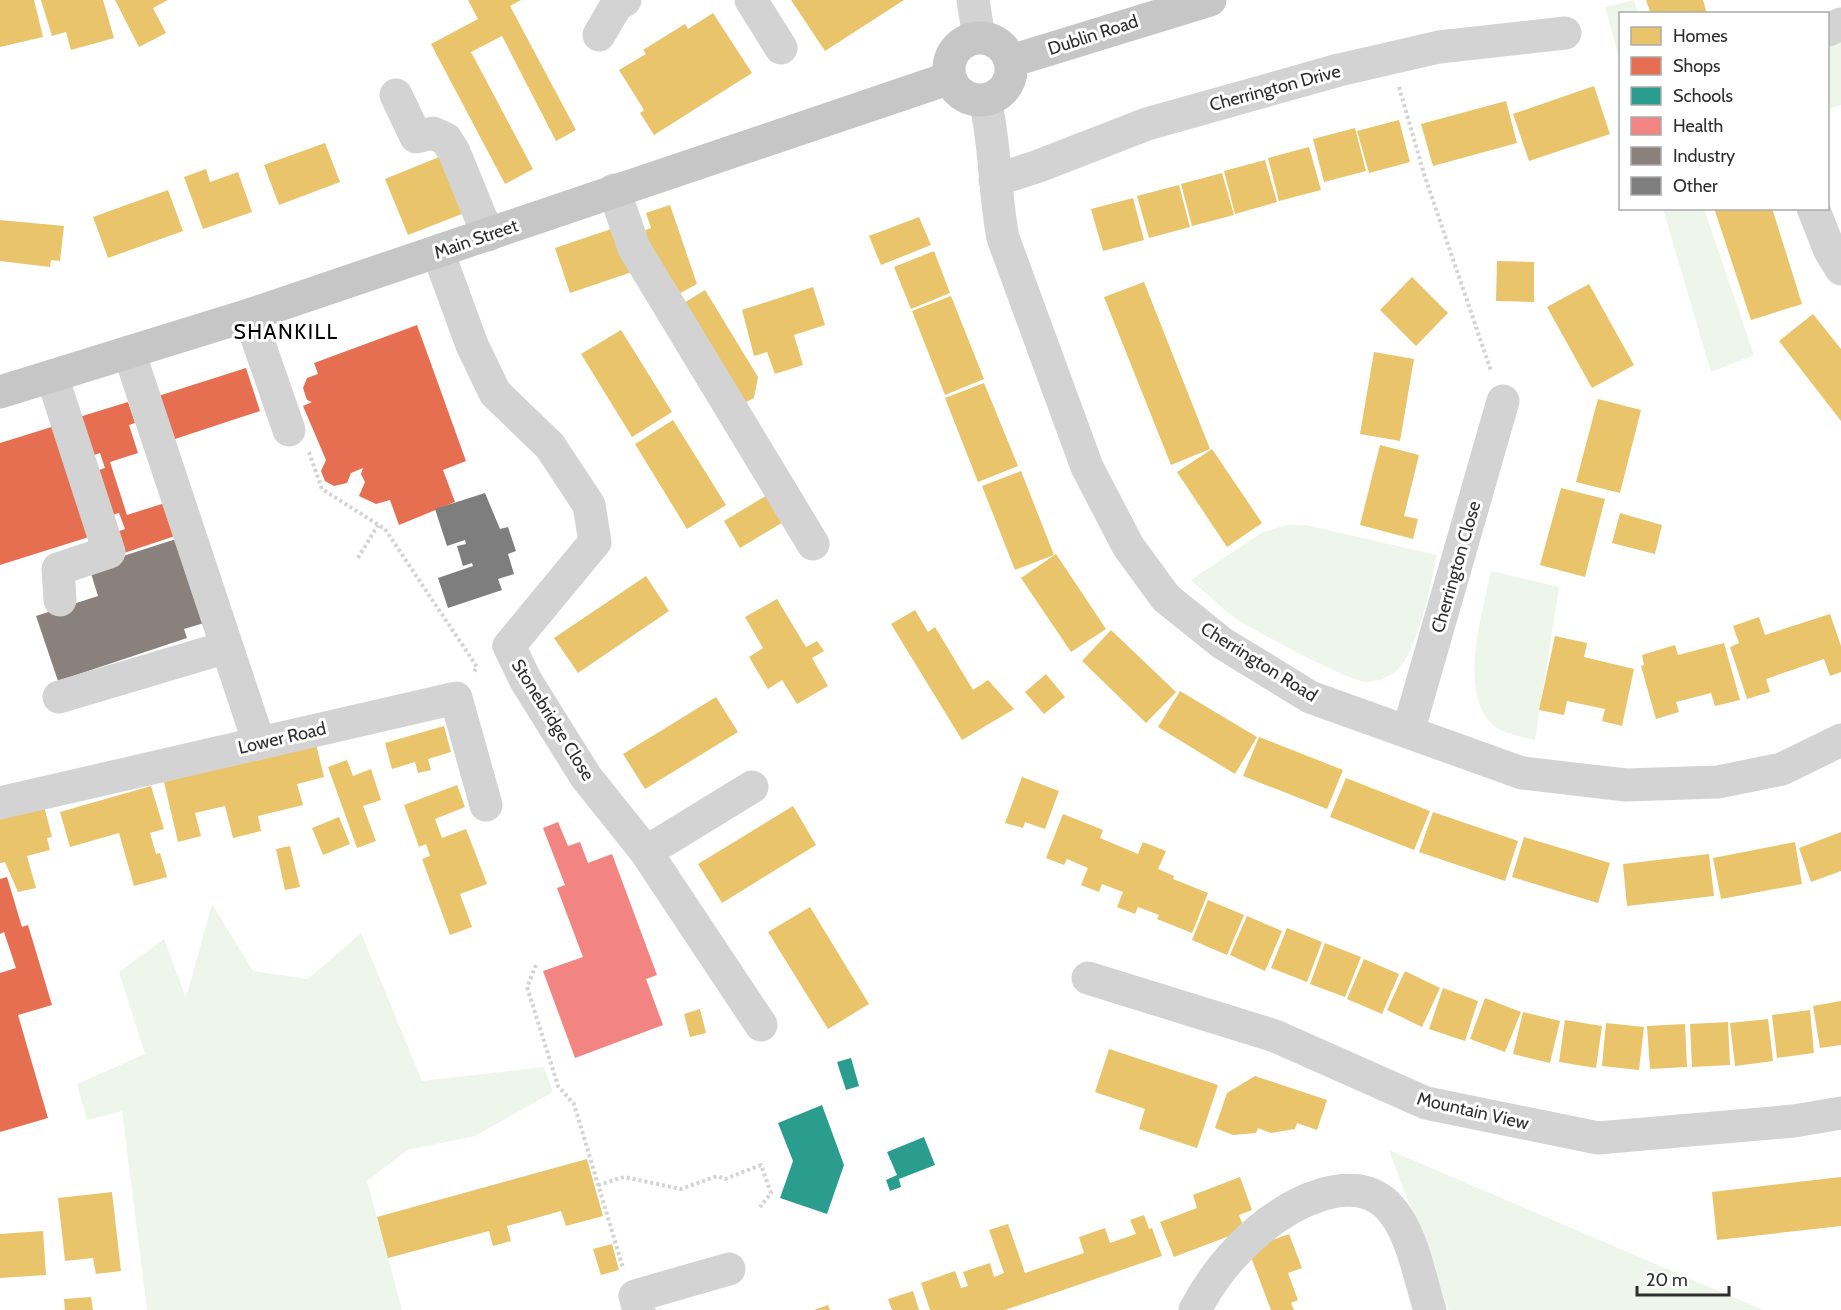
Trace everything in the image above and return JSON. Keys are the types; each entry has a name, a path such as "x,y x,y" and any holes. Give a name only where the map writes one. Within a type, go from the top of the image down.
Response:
{"main road":[{"name":"Dublin Road","path":"1011,61 1210,0"},
{"path":"979,37 995,41 1007,53 1012,69 1008,84 995,96 985,100 963,95 950,78 949,67 955,50 966,40 979,37"},
{"name":"Main Street","path":"0,392 249,315 950,78"}],"street":[{"path":"599,35 616,6 624,0"},
{"path":"751,0 781,48"},
{"path":"973,0 979,37"},
{"name":"Cherrington Drive","path":"995,180 1036,167 1147,124 1249,94 1439,47 1565,33"},
{"path":"396,95 416,137 433,133 446,140 454,152 488,235"},
{"name":"Cherrington Road","path":"985,100 995,147 997,206 1003,238 1087,467 1128,546 1166,598 1222,643 1310,697 1522,773 1626,785 1718,782 1782,769 1841,740"},
{"path":"614,190 634,248 813,544"},
{"path":"1814,210 1830,251 1841,269"},
{"name":"Stonebridge Close","path":"438,252 472,345 495,393 550,446 589,505 595,542 509,646 526,681 586,777 646,852 761,1025"},
{"path":"249,315 297,436"},
{"path":"129,352 259,743"},
{"path":"52,376 109,552 58,569 60,600"},
{"name":"Cherrington Close","path":"1408,732 1503,401"},
{"path":"59,697 227,647"},
{"path":"456,698 486,805"},
{"name":"Lower Road","path":"0,802 456,698"},
{"path":"646,852 752,787"},
{"name":"Mountain View","path":"1088,978 1275,1036 1426,1103 1598,1138 1794,1121 1841,1113"},
{"path":"1196,1310 1208,1286 1257,1232 1286,1210 1311,1198 1355,1190 1374,1196 1389,1206 1403,1226 1430,1310"},
{"path":"637,1303 729,1269"}],"path":[{"path":"1391,58 1424,174 1503,401"},
{"path":"297,436 322,489 386,529 477,667 456,698"},
{"path":"358,558 378,525"},
{"path":"536,965 527,987 558,1086 574,1104 622,1268 637,1303"},
{"path":"598,1185 624,1177 681,1190 717,1176 725,1179 760,1165 771,1193 760,1207"}],"shaded area":[{"path":"1634,0 1638,12 1619,12 1619,57 1605,7"},
{"path":"1841,35 1841,105 1829,109 1829,47"},
{"path":"1663,210 1704,210 1754,355 1711,372"},
{"path":"1287,525 1306,525 1437,555 1417,633 1405,661 1394,673 1383,679 1367,682 1341,674 1243,623 1191,580 1263,532"},
{"path":"1491,571 1559,587 1535,740 1499,729 1489,721 1480,706 1474,669 1479,627"},
{"path":"212,904 253,971 308,979 361,933 422,1081 544,1067 553,1092 475,1136 407,1150 367,1181 402,1310 147,1310 122,1111 87,1120 77,1084 145,1054 119,972 164,939 186,998"},
{"path":"1389,1150 1763,1310 1449,1310"}],"building: Homes":[{"path":"0,0 34,0 43,37 0,47"},
{"path":"41,0 103,0 114,38 71,50 66,32 52,36"},
{"path":"115,0 168,0 153,8 166,33 139,47"},
{"path":"468,0 521,0 510,6 576,130 556,141 502,36 471,52 533,169 505,184 431,44 478,19"},
{"path":"791,0 904,0 825,51"},
{"path":"1646,0 1703,0 1706,12 1650,12"},
{"path":"713,13 752,73 654,135 640,113 644,110 619,70 646,54 643,50 685,24 688,29"},
{"path":"1594,86 1610,134 1529,161 1513,114"},
{"path":"1506,101 1517,143 1433,166 1421,124"},
{"path":"1399,120 1410,162 1369,173 1357,131"},
{"path":"1355,128 1366,171 1324,182 1313,139"},
{"path":"325,143 340,182 279,205 264,165"},
{"path":"1309,147 1321,190 1279,201 1268,158"},
{"path":"444,155 467,212 408,235 385,179"},
{"path":"1265,160 1277,202 1235,214 1224,171"},
{"path":"206,169 210,182 238,172 252,212 203,229 184,177"},
{"path":"1222,173 1234,215 1192,226 1181,184"},
{"path":"1179,185 1190,227 1149,238 1137,196"},
{"path":"168,190 183,231 108,258 93,217"},
{"path":"1133,198 1144,240 1103,251 1091,209"},
{"path":"670,205 697,284 673,297 638,233 651,228 646,213"},
{"path":"1715,210 1773,210 1802,304 1751,320"},
{"path":"919,217 931,245 881,265 869,236"},
{"path":"0,220 64,226 60,261 51,260 50,267 0,261"},
{"path":"620,226 635,271 570,293 555,248"},
{"path":"934,251 950,293 911,309 894,267"},
{"path":"1497,261 1534,262 1534,302 1496,301"},
{"path":"1412,277 1448,313 1416,346 1380,310"},
{"path":"1144,282 1210,449 1171,465 1104,297"},
{"path":"1589,284 1634,365 1592,388 1547,307"},
{"path":"813,287 825,325 794,335 803,365 775,374 767,352 754,356 742,310"},
{"path":"705,290 758,377 754,398 739,406 679,306"},
{"path":"951,296 984,379 945,395 912,311"},
{"path":"1813,314 1841,349 1841,421 1779,341"},
{"path":"621,330 672,412 632,437 581,354"},
{"path":"1374,352 1414,359 1400,441 1360,434"},
{"path":"984,383 1018,466 978,482 945,398"},
{"path":"1598,399 1641,410 1620,493 1576,482"},
{"path":"673,420 726,505 687,529 635,444"},
{"path":"1380,445 1419,455 1404,516 1418,519 1413,539 1360,525"},
{"path":"1212,449 1262,523 1227,547 1177,472"},
{"path":"1021,471 1054,555 1015,570 982,486"},
{"path":"1561,488 1605,499 1585,577 1540,565"},
{"path":"769,494 785,521 740,548 724,521"},
{"path":"1620,513 1662,525 1655,554 1612,543"},
{"path":"1056,554 1106,629 1071,652 1021,578"},
{"path":"646,576 669,611 578,673 554,638"},
{"path":"777,599 806,647 817,641 824,651 812,658 828,686 797,704 782,680 768,689 749,657 763,648 745,617"},
{"path":"915,610 928,632 935,627 973,690 988,680 1014,709 962,740 891,624"},
{"path":"1830,614 1841,646 1841,672 1830,676 1824,659 1766,679 1770,692 1747,699 1730,647 1739,643 1733,626 1759,617 1765,635"},
{"path":"1111,630 1176,692 1146,723 1082,661"},
{"path":"1555,636 1587,643 1584,657 1634,669 1622,726 1602,721 1605,709 1567,701 1564,715 1539,710"},
{"path":"1724,643 1740,700 1715,706 1711,693 1676,702 1679,712 1656,719 1641,666 1644,665 1642,655 1675,645 1678,655"},
{"path":"1046,674 1065,697 1044,714 1025,692"},
{"path":"1180,691 1257,737 1235,774 1158,727"},
{"path":"716,697 738,732 645,789 623,754"},
{"path":"444,726 451,752 428,759 431,770 418,773 415,762 392,769 385,743"},
{"path":"1259,737 1343,770 1327,809 1243,776"},
{"path":"316,744 324,777 297,784 303,805 258,816 261,831 233,838 225,806 195,813 201,836 178,842 164,782"},
{"path":"347,760 353,776 371,769 381,800 363,806 376,841 357,848 328,767"},
{"path":"1022,777 1059,791 1045,829 1025,822 1023,828 1005,823"},
{"path":"1346,778 1430,811 1414,850 1330,817"},
{"path":"457,785 465,807 435,819 442,838 466,829 487,884 460,894 472,927 450,935 422,859 430,856 426,844 419,847 404,805"},
{"path":"151,786 164,829 150,833 156,854 160,853 167,877 134,886 119,833 70,847 60,812"},
{"path":"43,802 52,837 47,838 50,850 27,856 36,888 18,892 5,862 0,863 0,813"},
{"path":"793,806 816,845 722,903 698,864"},
{"path":"1433,812 1518,841 1505,881 1419,852"},
{"path":"1063,814 1103,830 1100,838 1138,854 1143,842 1166,851 1158,869 1174,876 1173,879 1208,893 1192,933 1157,919 1159,915 1138,907 1135,914 1117,907 1123,892 1102,884 1099,892 1081,885 1088,868 1067,859 1064,865 1046,858"},
{"path":"339,817 350,844 323,855 312,828"},
{"path":"1841,832 1841,871 1811,882 1799,848"},
{"path":"1524,837 1610,863 1598,903 1512,877"},
{"path":"1795,842 1802,884 1721,899 1713,858"},
{"path":"290,846 300,887 285,890 276,849"},
{"path":"1709,854 1714,896 1627,906 1623,864"},
{"path":"1208,900 1244,915 1227,955 1192,940"},
{"path":"810,907 869,1004 828,1029 768,932"},
{"path":"1247,916 1282,931 1265,971 1230,955"},
{"path":"1287,928 1322,942 1307,982 1271,968"},
{"path":"1325,943 1361,957 1345,997 1310,984"},
{"path":"1364,959 1399,974 1382,1014 1347,999"},
{"path":"1405,971 1440,988 1422,1027 1387,1010"},
{"path":"1443,988 1478,1001 1465,1041 1429,1029"},
{"path":"1485,998 1521,1012 1505,1052 1470,1039"},
{"path":"1841,1001 1841,1045 1820,1048 1813,1006"},
{"path":"700,1009 706,1033 690,1037 684,1014"},
{"path":"1810,1010 1814,1053 1777,1058 1772,1015"},
{"path":"1523,1012 1560,1021 1550,1063 1513,1054"},
{"path":"1768,1019 1773,1061 1735,1066 1730,1023"},
{"path":"1565,1020 1602,1026 1596,1068 1559,1062"},
{"path":"1728,1022 1730,1065 1692,1067 1690,1024"},
{"path":"1606,1023 1644,1027 1639,1070 1602,1066"},
{"path":"1685,1024 1687,1067 1650,1069 1647,1026"},
{"path":"1109,1049 1218,1085 1197,1148 1139,1129 1145,1109 1095,1092"},
{"path":"1255,1076 1327,1100 1317,1130 1297,1123 1295,1129 1271,1133 1258,1128 1256,1133 1233,1135 1215,1128 1227,1093"},
{"path":"587,1159 603,1216 566,1226 561,1211 507,1226 511,1241 493,1246 489,1231 388,1258 377,1217"},
{"path":"1240,1177 1252,1210 1239,1215 1245,1230 1174,1257 1160,1222 1197,1208 1193,1195"},
{"path":"1841,1177 1841,1226 1717,1240 1712,1192"},
{"path":"112,1192 121,1271 96,1274 93,1258 65,1261 58,1198"},
{"path":"1144,1215 1149,1229 1152,1228 1162,1256 1005,1310 930,1310 921,1283 955,1271 961,1288 968,1286 963,1272 990,1263 994,1277 1004,1273 989,1230 1008,1224 1025,1273 1084,1253 1079,1237 1105,1228 1110,1243 1136,1234 1130,1220"},
{"path":"43,1231 46,1275 0,1278 0,1234"},
{"path":"1289,1234 1302,1268 1288,1273 1298,1300 1291,1303 1294,1310 1271,1310 1248,1249"},
{"path":"612,1244 619,1270 601,1275 593,1249"},
{"path":"913,1291 919,1310 892,1310 888,1299"},
{"path":"91,1297 93,1310 65,1310 64,1299"},
{"path":"828,1305 830,1310 814,1310"}],"building: Shops":[{"path":"417,325 466,461 443,470 455,502 399,525 390,500 376,504 359,496 365,482 361,474 363,468 351,473 347,483 334,486 325,481 321,471 326,460 303,406 312,402 307,400 303,388 307,378 318,374 314,363"},
{"path":"246,368 260,411 169,441 155,397"},
{"path":"128,402 135,423 129,425 138,453 110,462 127,515 168,502 178,535 118,555 111,534 125,529 119,513 105,517 90,473 105,468 100,453 88,457 76,418"},
{"path":"58,425 92,536 0,565 0,443"},
{"path":"7,877 22,927 28,925 52,1005 18,1015 48,1118 0,1132 0,973 16,968 4,932 0,934 0,879"}],"building: Schools":[{"path":"851,1058 859,1086 846,1090 837,1062"},
{"path":"822,1105 844,1165 827,1214 780,1198 793,1161 778,1123"},
{"path":"924,1137 935,1165 899,1179 901,1187 890,1191 886,1180 897,1175 887,1152"}],"building: Health":[{"path":"558,822 568,846 580,842 588,863 612,854 657,975 646,979 663,1025 575,1058 543,971 583,957 557,888 565,885 543,828"}],"building: Industry":[{"path":"176,539 204,623 184,629 187,638 58,681 36,616 98,596 89,567"}],"building: Other":[{"path":"485,493 500,529 508,527 516,551 508,554 514,574 498,579 502,590 448,608 438,578 473,566 472,563 463,566 457,546 466,544 465,540 447,546 435,509"}],"district":[{"name":"SHANKILL","path":"286,331"}]}
